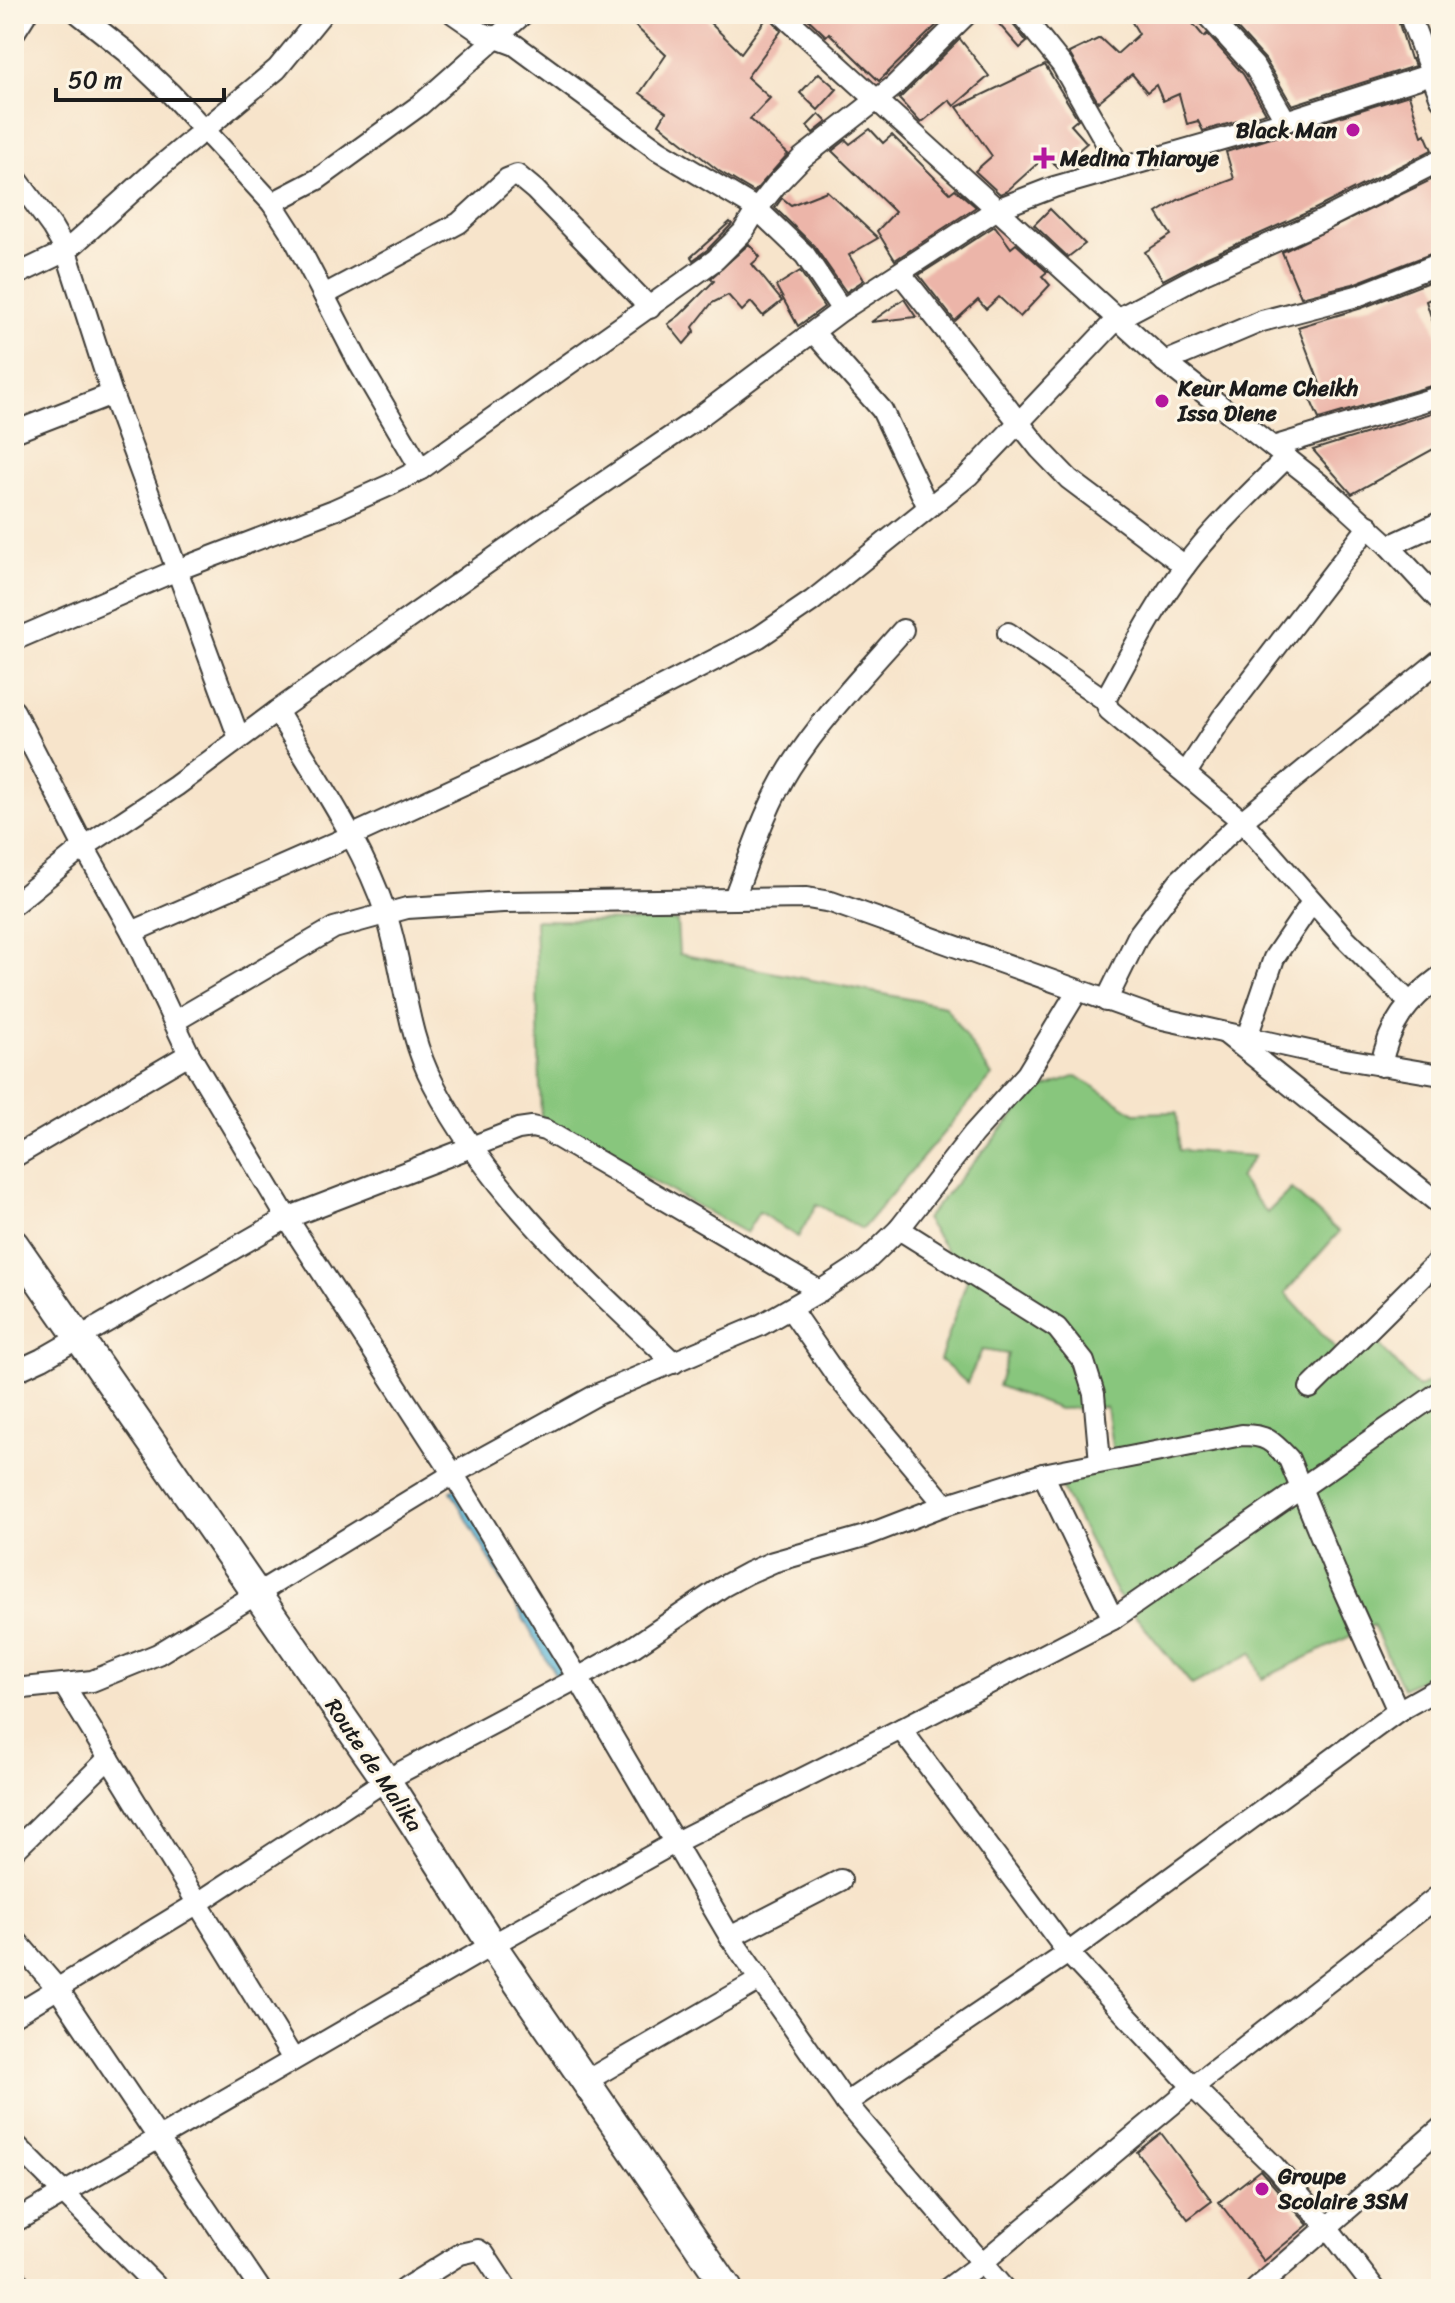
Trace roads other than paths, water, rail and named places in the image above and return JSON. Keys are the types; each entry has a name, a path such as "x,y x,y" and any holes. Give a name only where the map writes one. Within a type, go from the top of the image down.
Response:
{"main road":[{"name":"Route de Malika","path":"14,1244 386,1780 492,1945 728,2289"}],"street":[{"path":"14,33 26,14"},
{"path":"79,14 127,52 205,129 272,203 421,469"},
{"path":"14,276 66,251 277,69 322,14"},
{"path":"454,14 480,32 515,45 592,105 658,150 757,209 805,255 842,310"},
{"path":"272,203 318,179 420,105 523,14"},
{"path":"782,14 1165,362 1369,526 1441,602"},
{"path":"14,640 177,570 334,510 421,469 715,260 743,232 757,209 802,158 833,131 878,100 934,50 967,14"},
{"path":"1021,14 1062,65 1120,167"},
{"path":"1206,14 1254,66 1286,121"},
{"path":"1409,14 1436,73 1441,99"},
{"path":"14,904 84,847 176,786 277,711 694,421 842,310 997,209 1021,198 1120,167 1286,121 1436,73"},
{"path":"132,932 547,746 759,637 812,601 968,476 1117,319 1206,272 1333,215 1441,160"},
{"path":"14,175 66,251 112,394 239,738"},
{"path":"324,295 459,223 507,179 517,175 650,308"},
{"path":"1165,362 1262,321 1357,296 1441,263"},
{"path":"901,274 1069,479 1185,566"},
{"path":"814,333 882,410 928,507"},
{"path":"14,432 112,394"},
{"path":"1105,700 1185,566 1280,452 1441,396"},
{"path":"1389,546 1441,522"},
{"path":"1186,773 1222,718 1369,526"},
{"path":"734,898 765,817 789,770 812,736 903,630"},
{"path":"1008,633 1105,700 1109,710 1242,821 1312,902 1409,1002"},
{"path":"1106,1001 1139,934 1179,881 1242,821 1441,659"},
{"path":"14,711 132,932 189,1054 287,1218 453,1474 578,1678 730,1937 846,2103 1004,2289"},
{"path":"277,711 351,836 386,912 417,1051 470,1146 507,1194 572,1265 674,1363"},
{"path":"175,1021 255,977 334,928 386,912 503,902 807,898 831,902 1154,1017 1381,1066 1441,1075"},
{"path":"1247,1037 1274,958 1312,902"},
{"path":"1381,1066 1394,1026 1409,1002 1441,976"},
{"path":"14,1689 64,1685 110,1676 158,1654 453,1474 598,1394 791,1310 866,1261 899,1229 973,1134 1027,1074 1078,990"},
{"path":"1224,1033 1441,1205"},
{"path":"14,1157 189,1054"},
{"path":"14,1372 42,1359 287,1218 470,1146 532,1127 545,1130 820,1291"},
{"path":"899,1229 1057,1328 1084,1362 1091,1383 1100,1462"},
{"path":"1310,1388 1441,1258"},
{"path":"791,1310 845,1387 945,1505"},
{"path":"14,2222 293,2059 674,1843 1113,1619 1441,1391"},
{"path":"14,2015 198,1903 386,1780 633,1647 748,1573 773,1562 865,1536 945,1505 1043,1474 1242,1435 1261,1435 1289,1459 1398,1711"},
{"path":"1043,1474 1113,1619"},
{"path":"64,1685 293,2059"},
{"path":"846,2103 1068,1953 1398,1711 1441,1687"},
{"path":"901,1729 1068,1953 1193,2087 1274,2166 1375,2289"},
{"path":"14,1851 109,1758"},
{"path":"730,1937 841,1880"},
{"path":"947,2289 1193,2087 1441,1894"},
{"path":"14,1938 58,1989 260,2289"},
{"path":"586,2081 758,1981"},
{"path":"1256,2289 1441,2128"},
{"path":"14,2143 159,2289"},
{"path":"404,2289 470,2250 484,2254 507,2289"},
{"path":"14,2274 21,2289"}],"water":[{"path":"466,1482 580,1672 561,1685 451,1491"}],"place":[{"name":"Black Man","path":"1353,130"},
{"name":"Medina Thiaroye","path":"1044,158"},
{"name":"Keur Mame Cheikh Issa Diene","path":"1162,401"},
{"name":"Groupe Scolaire 3SM","path":"1262,2189"}]}
